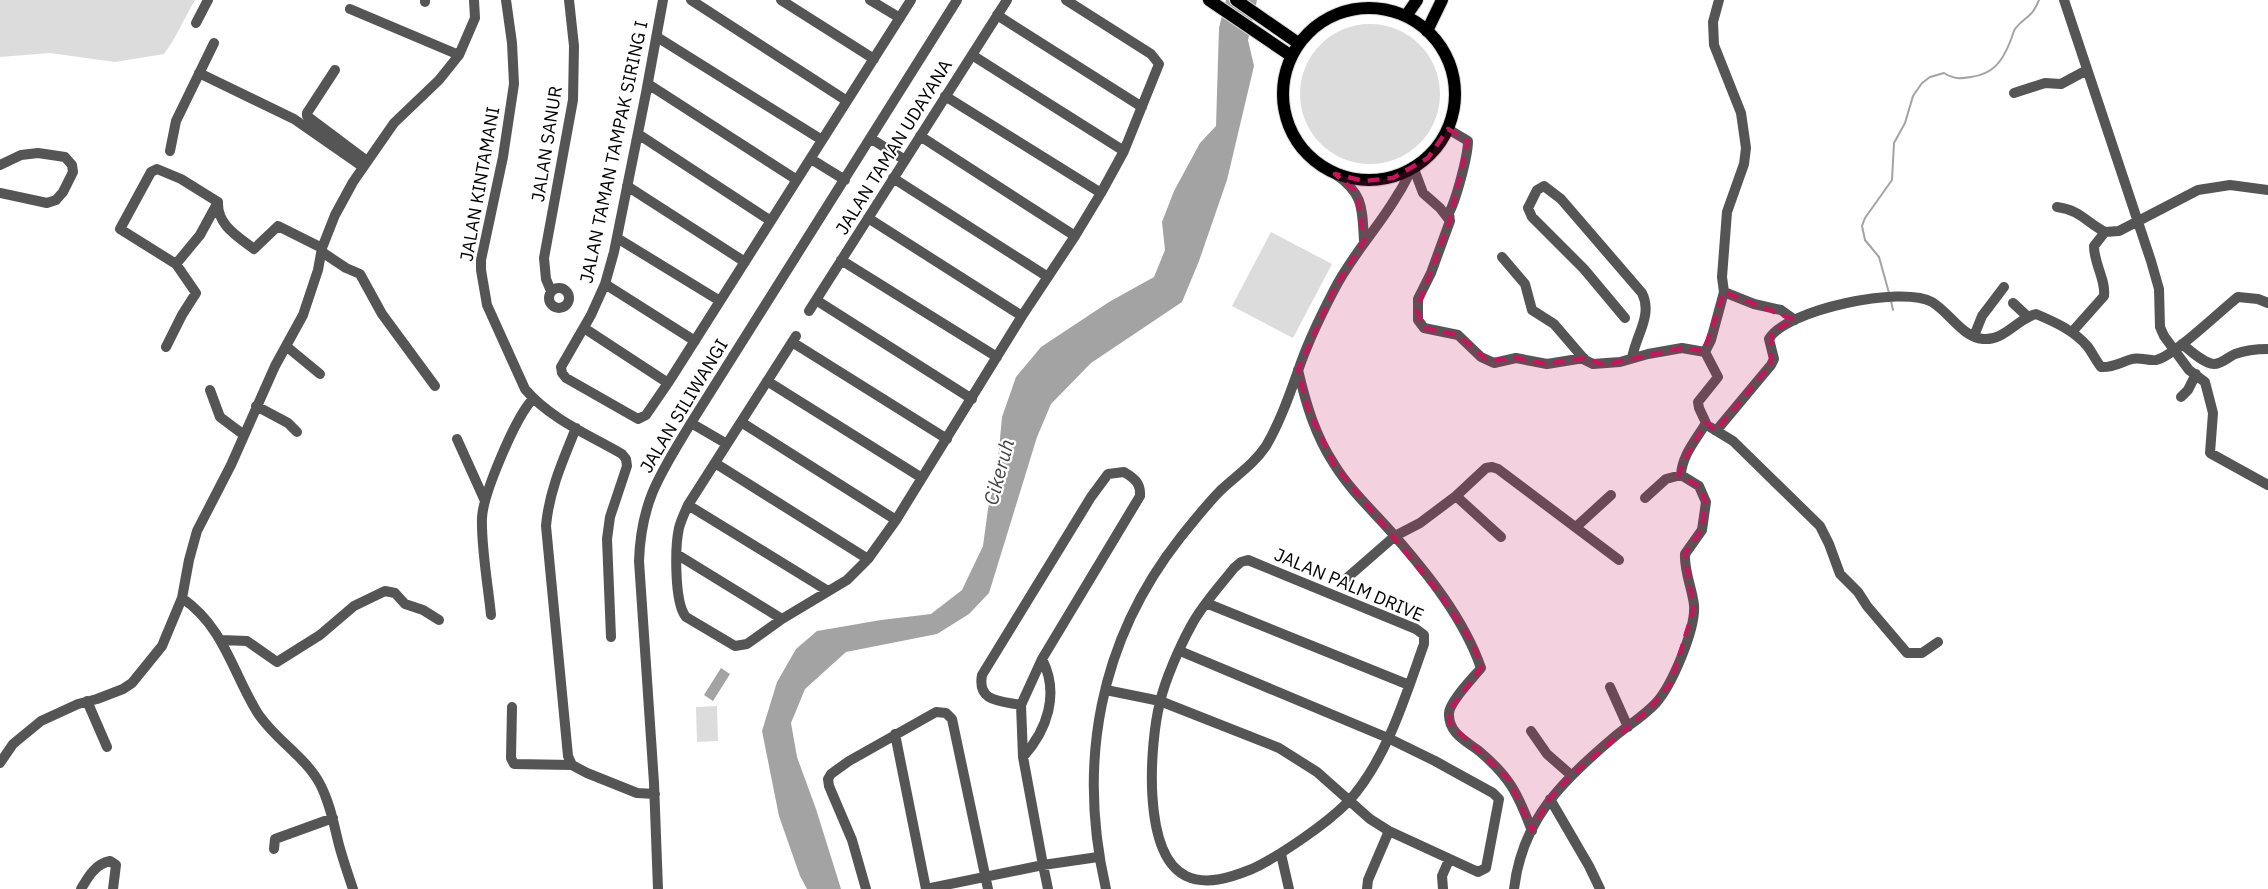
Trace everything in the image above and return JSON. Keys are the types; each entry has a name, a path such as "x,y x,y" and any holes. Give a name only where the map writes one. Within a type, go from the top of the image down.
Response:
{"main road":[{"path":"1236,0 1298,43"},
{"path":"1406,16 1417,0"},
{"path":"1427,31 1442,0"},
{"path":"1212,2 1290,55"},
{"path":"1359,8 1383,9 1406,16 1427,31 1441,47 1451,66 1455,87 1454,109 1448,129 1440,145 1428,158 1393,178 1364,181 1335,174 1311,159 1293,137 1283,110 1282,82 1290,55 1314,26 1335,14 1359,8"}],"street":[{"path":"196,23 208,0"},
{"path":"0,763 13,744 41,721 87,701 110,695 132,683 162,646 182,598 196,531 231,465 256,406 308,302 322,250 345,194 400,115 439,80 459,55 475,18 474,0"},
{"name":"JALAN KINTAMANI","path":"506,0 512,43 514,84 503,156 481,260 482,282 487,305 516,374 533,399"},
{"name":"JALAN SANUR","path":"551,291 546,279 544,258 573,100 574,46 569,0"},
{"name":"JALAN TAMAN TAMPAK SIRING I","path":"663,0 638,134 605,285 584,328 561,367 566,378 638,419 646,415 668,383"},
{"path":"691,0 847,100"},
{"path":"781,0 874,58"},
{"path":"870,0 900,18"},
{"path":"584,328 668,383 911,0"},
{"name":"JALAN SILIWANGI","path":"658,889 655,794 640,587 640,538 644,514 651,494 691,423 957,0"},
{"name":"JALAN TAMAN UDAYANA","path":"809,311 1007,0"},
{"path":"947,439 794,339 688,505 679,528 681,611 686,617 735,646 747,644 782,619 847,580 868,559 896,520 947,439 998,357 1022,316 1076,236 1124,151 1159,64 1151,54 1066,0"},
{"path":"1705,352 1711,340 1724,292 1722,277 1727,212 1744,164 1746,148 1741,113 1714,45 1713,22 1719,0"},
{"path":"2064,0 2159,289 2160,327 2178,347 2189,370 2205,382 2213,413 2210,453 2268,485"},
{"path":"350,9 459,55"},
{"path":"997,15 1142,107"},
{"path":"657,37 822,140"},
{"path":"171,151 176,121 214,43"},
{"path":"972,55 1124,151"},
{"path":"335,69 307,116 365,164"},
{"path":"2014,93 2044,83 2061,84 2087,69"},
{"path":"199,73 294,119 365,164"},
{"path":"648,84 797,180"},
{"path":"945,96 1101,193"},
{"path":"1448,129 1468,141 1468,152 1449,213 1450,221 1431,273 1418,299 1418,320 1424,328 1458,335 1481,357 1494,363 1516,358 1547,364 1584,358"},
{"path":"638,134 771,220"},
{"path":"920,136 1076,236"},
{"path":"870,138 905,160"},
{"path":"0,165 21,155 38,153 65,157 72,165 73,172 63,192 56,200 46,203 0,193"},
{"path":"810,159 845,180"},
{"path":"166,347 196,293 176,264 120,229 152,172 157,169 164,170 218,202"},
{"path":"1412,169 1423,193 1440,207 1450,221"},
{"path":"1106,889 1098,857 1093,806 1094,750 1106,690 1120,639 1140,599 1179,540 1203,510 1260,454 1284,411 1298,370 1334,289 1364,241 1398,195 1412,169"},
{"path":"1335,174 1349,184 1357,194 1363,215 1364,241"},
{"path":"893,178 1048,277"},
{"path":"627,186 745,262"},
{"path":"1625,318 1584,269 1532,217 1528,208 1537,190 1544,186 1553,191 1642,293 1647,303 1647,314 1632,357"},
{"path":"2057,207 2080,213 2105,232 2119,231 2198,190 2216,186 2253,187 2268,190"},
{"path":"218,202 218,215 228,228 254,249 278,226 322,250 346,268 360,274 382,314 435,386"},
{"path":"176,264 200,235 218,202"},
{"path":"868,218 1022,316"},
{"path":"2072,332 2104,296 2104,286 2094,258 2094,246 2105,232"},
{"path":"616,238 720,302"},
{"path":"1502,257 1526,284 1532,310 1554,324 1584,358 1593,364 1604,365 1632,357 1682,348 1705,352"},
{"path":"841,260 998,357"},
{"path":"605,285 694,341"},
{"path":"1974,336 1982,316 2004,287"},
{"path":"1724,292 1754,304 1780,310 1795,320"},
{"path":"1716,431 1771,365 1774,359 1769,339 1772,332 1795,320 1824,310 1888,296 1919,298 1931,302 1981,339 2001,335 2027,316 2036,314 2072,332 2090,349 2093,358 2101,367 2109,368 2136,358 2156,360 2178,347 2238,297 2258,299 2268,303"},
{"path":"816,300 972,399"},
{"path":"2013,303 2027,316"},
{"path":"286,346 320,374"},
{"path":"2178,347 2213,364 2221,363 2234,355 2250,350 2268,349"},
{"path":"1705,352 1718,377 1698,402 1706,423 1733,441 1820,526 1840,574 1858,592 1907,653 1922,653 1938,642"},
{"path":"1298,370 1307,407 1334,465 1395,536 1473,644 1481,668 1449,711 1450,724 1458,736 1509,780 1532,831"},
{"path":"2181,397 2188,390 2196,374"},
{"path":"767,381 922,478"},
{"path":"210,390 222,421 244,435"},
{"path":"491,615 482,518 485,501 514,427 526,406 533,399 576,428 622,454 626,459 627,466 610,517 607,539 611,637"},
{"path":"256,406 288,423 297,432"},
{"path":"741,422 896,520"},
{"path":"691,423 727,444"},
{"path":"1681,475 1689,448 1706,423"},
{"path":"572,765 568,756 565,734 546,526 548,509 558,473 576,428"},
{"path":"457,439 485,501"},
{"path":"715,463 868,559"},
{"path":"1348,576 1395,536 1420,522 1456,496 1486,468 1492,467 1498,469 1619,560"},
{"path":"1021,705 996,701 988,697 982,691 982,675 1091,497 1108,474 1124,472 1136,480 1141,489 1140,496 1042,659 1021,705 1023,757 1048,889"},
{"path":"1514,889 1520,858 1550,799 1571,775 1649,710 1667,690 1678,668 1694,608 1685,554 1702,530 1706,502 1699,486 1681,475 1666,479 1645,498"},
{"path":"1575,527 1611,495"},
{"path":"1456,496 1501,537"},
{"path":"688,505 828,591"},
{"path":"678,555 782,619"},
{"name":"JALAN PALM DRIVE","path":"1248,560 1416,628 1424,635 1424,644 1388,738 1349,801 1316,830 1265,864 1222,879 1196,879 1184,875 1161,848 1152,802 1153,752 1160,701 1191,626 1206,603 1234,568 1240,562 1248,560"},
{"path":"220,640 247,641 277,662 320,635 354,606 386,591 395,593 405,604 423,610 439,620"},
{"path":"182,598 210,624 257,712 314,775 321,786 333,818 353,889"},
{"path":"1206,603 1409,686"},
{"path":"1106,690 1160,701 1279,748 1317,772 1349,801 1389,831 1478,872 1486,868 1499,800 1484,787 1388,738 1180,651"},
{"path":"1023,757 1035,743 1045,723 1050,692 1047,669 1042,659"},
{"path":"1610,687 1628,728"},
{"path":"87,701 107,747"},
{"path":"512,707 511,758 514,764 572,765 587,774 637,793 655,794"},
{"path":"866,889 852,840 828,779 831,774 849,761 936,712 946,712 952,718 987,883"},
{"path":"1531,731 1547,754 1571,775"},
{"path":"895,734 926,889 987,883 1043,865 1098,857"},
{"path":"1550,799 1600,889"},
{"path":"274,849 275,839 333,818"},
{"path":"1366,889 1389,831"},
{"path":"1281,854 1289,889"},
{"path":"1443,889 1442,876 1449,860"},
{"path":"81,889 95,869 102,863 110,861 116,865 113,889"},
{"path":"1184,875 1187,889"}],"highlighted area":[{"path":"1448,129 1468,141 1450,221 1417,310 1424,328 1458,335 1488,361 1516,358 1547,364 1584,358 1604,365 1682,348 1704,351 1724,292 1795,320 1772,332 1771,365 1716,431 1706,423 1684,461 1679,475 1699,486 1706,502 1702,530 1685,554 1694,608 1671,683 1649,710 1570,777 1550,799 1532,831 1509,780 1450,724 1449,711 1481,668 1473,644 1438,592 1334,465 1307,407 1298,370 1334,289 1364,241 1357,193 1335,174 1364,181 1393,178 1428,158"}],"shaded area":[{"path":"0,0 195,0 164,54 115,62 50,53 0,57"},
{"path":"1370,24 1397,30 1409,36 1419,45 1428,55 1434,67 1440,94 1434,121 1428,133 1419,143 1409,152 1397,158 1370,164 1343,158 1331,152 1321,143 1312,133 1306,121 1300,94 1306,67 1312,55 1321,45 1331,36 1343,30"},
{"path":"1271,232 1332,264 1293,338 1232,306"},
{"path":"717,706 718,741 697,742 696,707"}],"water":[{"name":"Cikeruh","path":"1226,0 1257,0 1248,40 1254,66 1227,180 1182,302 1091,363 1051,404 1037,437 989,593 969,614 937,634 846,652 805,689 791,723 797,757 841,889 807,889 800,876 779,816 762,731 777,682 796,649 817,631 931,614 962,590 983,546 988,509 997,471 1002,417 1016,377 1041,347 1109,302 1154,277 1165,250 1162,222 1174,191 1200,143 1216,126 1219,28"},
{"path":"721,668 730,674 713,701 704,695"}],"waterway":[{"path":"1889,293 1879,257 1865,240 1862,226 1865,218 1892,180 1894,143 1905,123 1913,96 1922,83 1930,77 1944,73 1967,78 1991,70 2004,55 2015,29 2030,15 2039,0"},
{"path":"1891,301 1893,310"}]}
